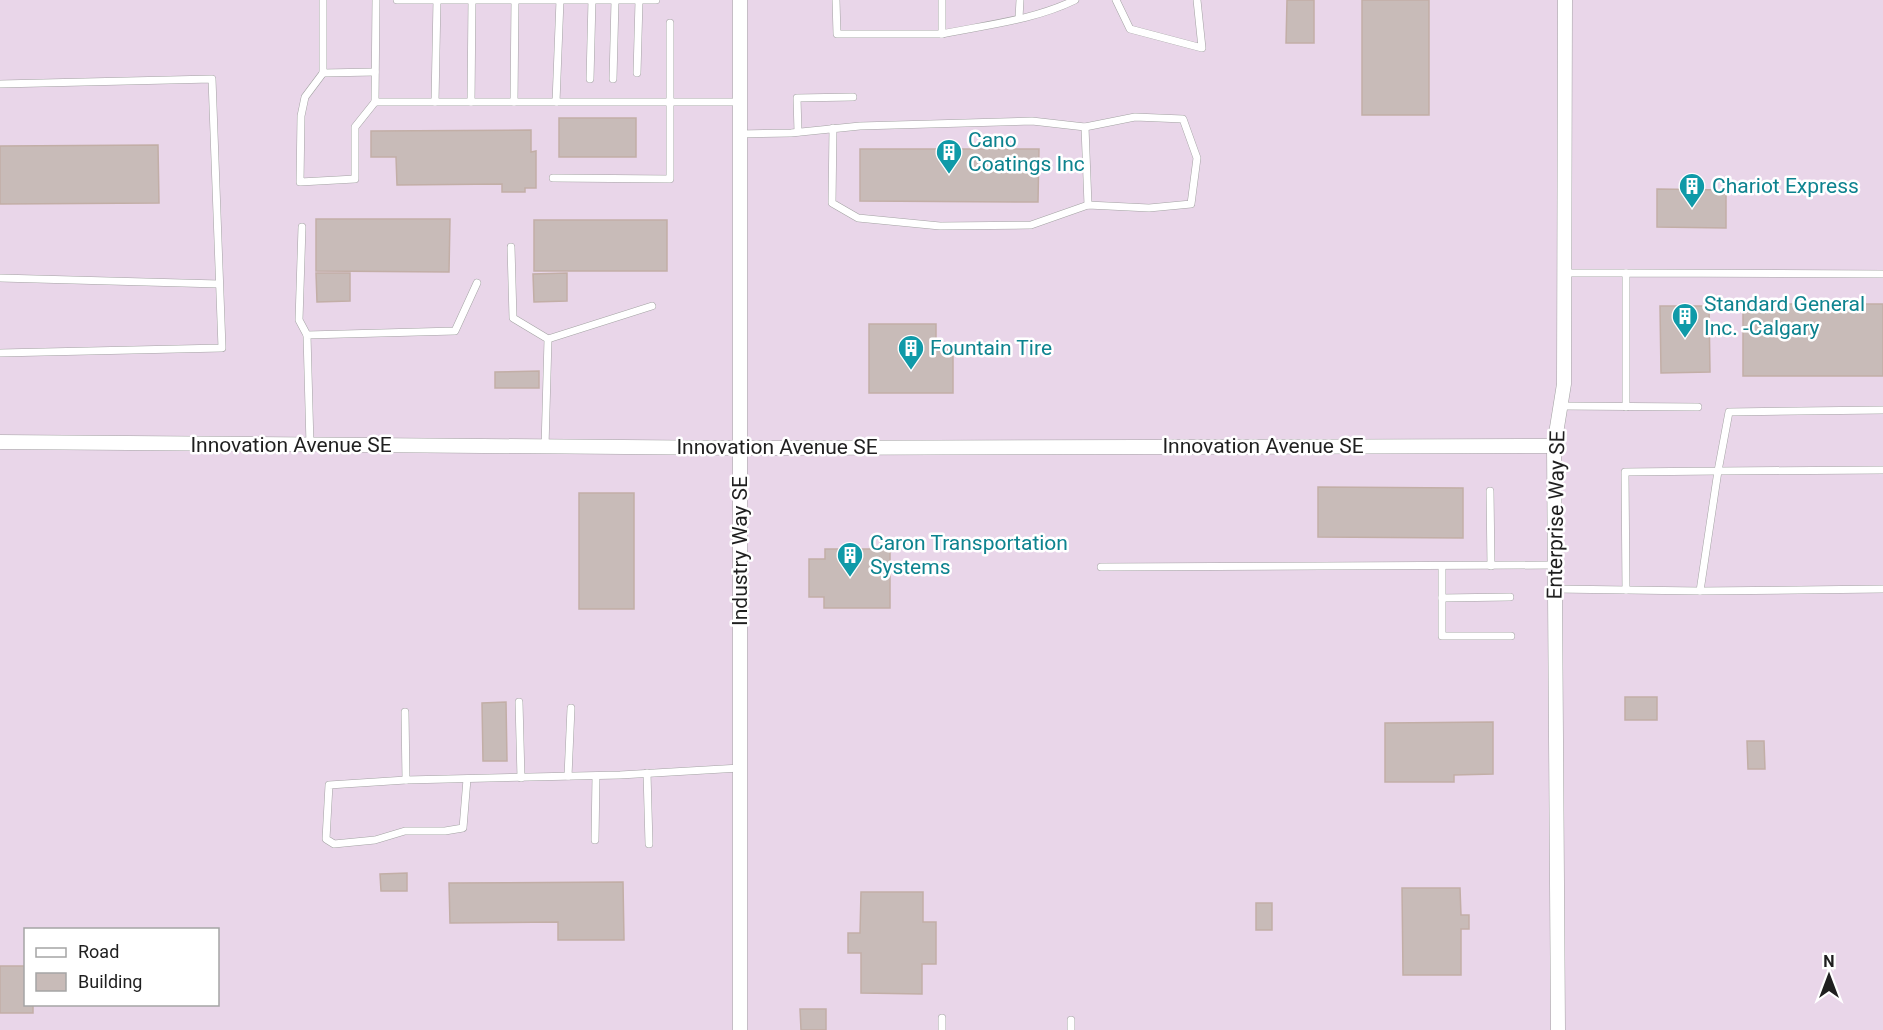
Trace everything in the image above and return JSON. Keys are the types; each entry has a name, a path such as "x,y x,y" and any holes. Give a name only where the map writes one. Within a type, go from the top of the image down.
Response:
{"street":[{"name":"Industry Way SE","path":"740,0 740,1030"},
{"name":"Enterprise Way SE","path":"1558,1030 1554,446 1564,384 1565,0"},
{"name":"Innovation Avenue SE","path":"0,442 740,448 1554,446"}],"lane":[{"path":"322,0 324,73 305,97 301,116 300,182 356,179 356,126 375,102 376,0"},
{"path":"397,0 656,0"},
{"path":"435,102 437,0"},
{"path":"471,102 472,0"},
{"path":"514,102 515,0"},
{"path":"556,102 560,0"},
{"path":"590,79 591,0"},
{"path":"836,0 837,34 942,34 1019,18 1058,8 1075,0"},
{"path":"942,0 942,34"},
{"path":"1019,18 1020,0"},
{"path":"1116,0 1130,29 1202,48 1197,0"},
{"path":"613,78 615,1"},
{"path":"637,73 639,1"},
{"path":"553,178 670,179 670,23"},
{"path":"324,73 375,72"},
{"path":"0,84 212,79 222,348 0,353"},
{"path":"798,132 797,98 853,97"},
{"path":"375,102 740,102"},
{"path":"740,134 798,132 833,128 860,126 1032,121 1085,126 1135,117 1183,119 1197,158 1191,204 1149,208 1088,205 1031,225 940,226 858,218 831,202 833,128"},
{"path":"1085,126 1088,205"},
{"path":"302,227 300,320 307,335 310,445"},
{"path":"511,247 513,318 548,339 652,306"},
{"path":"1564,273 1883,274"},
{"path":"1626,273 1626,407"},
{"path":"0,278 219,284"},
{"path":"307,335 455,331 477,283"},
{"path":"545,447 548,339"},
{"path":"1560,406 1698,407"},
{"path":"1700,591 1729,412 1883,410"},
{"path":"1626,590 1625,471 1883,470"},
{"path":"1490,491 1491,566"},
{"path":"1101,567 1554,565"},
{"path":"1442,566 1442,636 1511,636"},
{"path":"1555,589 1700,591 1883,589"},
{"path":"1442,598 1510,597"},
{"path":"519,702 521,778"},
{"path":"568,776 571,708"},
{"path":"405,712 406,780"},
{"path":"467,779 463,828 445,831 405,831 375,840 334,844 326,839 328,785 406,780 596,776 740,768"},
{"path":"647,773 649,844"},
{"path":"595,840 596,776"},
{"path":"942,1018 942,1030"},
{"path":"1071,1020 1071,1030"}],"shaded area":[{"path":"0,0 1883,0 1883,1030 0,1030"}],"building":[{"path":"1287,0 1314,0 1314,43 1286,43"},
{"path":"1362,0 1429,0 1429,115 1362,115"},
{"path":"559,118 636,118 636,157 559,157"},
{"path":"531,130 531,152 536,151 536,188 525,188 525,192 502,192 502,184 397,185 396,157 371,157 371,131"},
{"path":"158,145 159,203 0,204 0,146"},
{"name":"Cano Coatings Inc","path":"860,149 1039,149 1038,202 860,201"},
{"name":"Chariot Express","path":"1657,189 1726,190 1726,228 1657,227"},
{"path":"316,219 450,219 449,272 316,271"},
{"path":"534,220 667,220 667,271 534,271"},
{"path":"316,273 350,273 350,301 317,302"},
{"path":"567,273 567,301 534,302 533,274"},
{"path":"1743,304 1883,304 1883,376 1743,376"},
{"name":"Standard General Inc. -Calgary","path":"1660,306 1709,306 1710,372 1661,373"},
{"name":"Fountain Tire","path":"869,324 936,324 936,349 953,349 953,393 869,393"},
{"path":"539,371 539,388 495,388 495,372"},
{"path":"1318,487 1463,488 1463,538 1318,537"},
{"path":"579,493 634,493 634,609 579,609"},
{"name":"Caron Transportation Systems","path":"825,549 890,549 890,608 824,608 824,597 809,597 809,559 825,559"},
{"path":"1625,697 1657,697 1657,720 1625,720"},
{"path":"506,702 507,761 483,761 482,703"},
{"path":"1493,722 1493,774 1454,775 1454,782 1385,782 1385,723"},
{"path":"1747,741 1764,741 1765,769 1748,769"},
{"path":"407,873 407,891 381,891 380,874"},
{"path":"623,882 624,940 558,940 558,922 450,923 449,883"},
{"path":"1402,888 1460,888 1461,915 1469,915 1469,929 1461,929 1461,975 1403,975"},
{"path":"861,892 923,892 923,922 936,922 936,964 922,964 922,994 861,993 861,953 848,953 848,933 860,933"},
{"path":"1256,903 1272,903 1272,930 1256,930"},
{"path":"0,966 24,966 24,1006 33,1006 33,1013 0,1013"},
{"path":"800,1009 826,1009 826,1030 801,1030"}],"place":[{"name":"Cano Coatings Inc","path":"949,175"},
{"name":"Chariot Express","path":"1692,209"},
{"name":"Standard General Inc. -Calgary","path":"1685,339"},
{"name":"Fountain Tire","path":"911,371"},
{"name":"Caron Transportation Systems","path":"850,578"}]}
